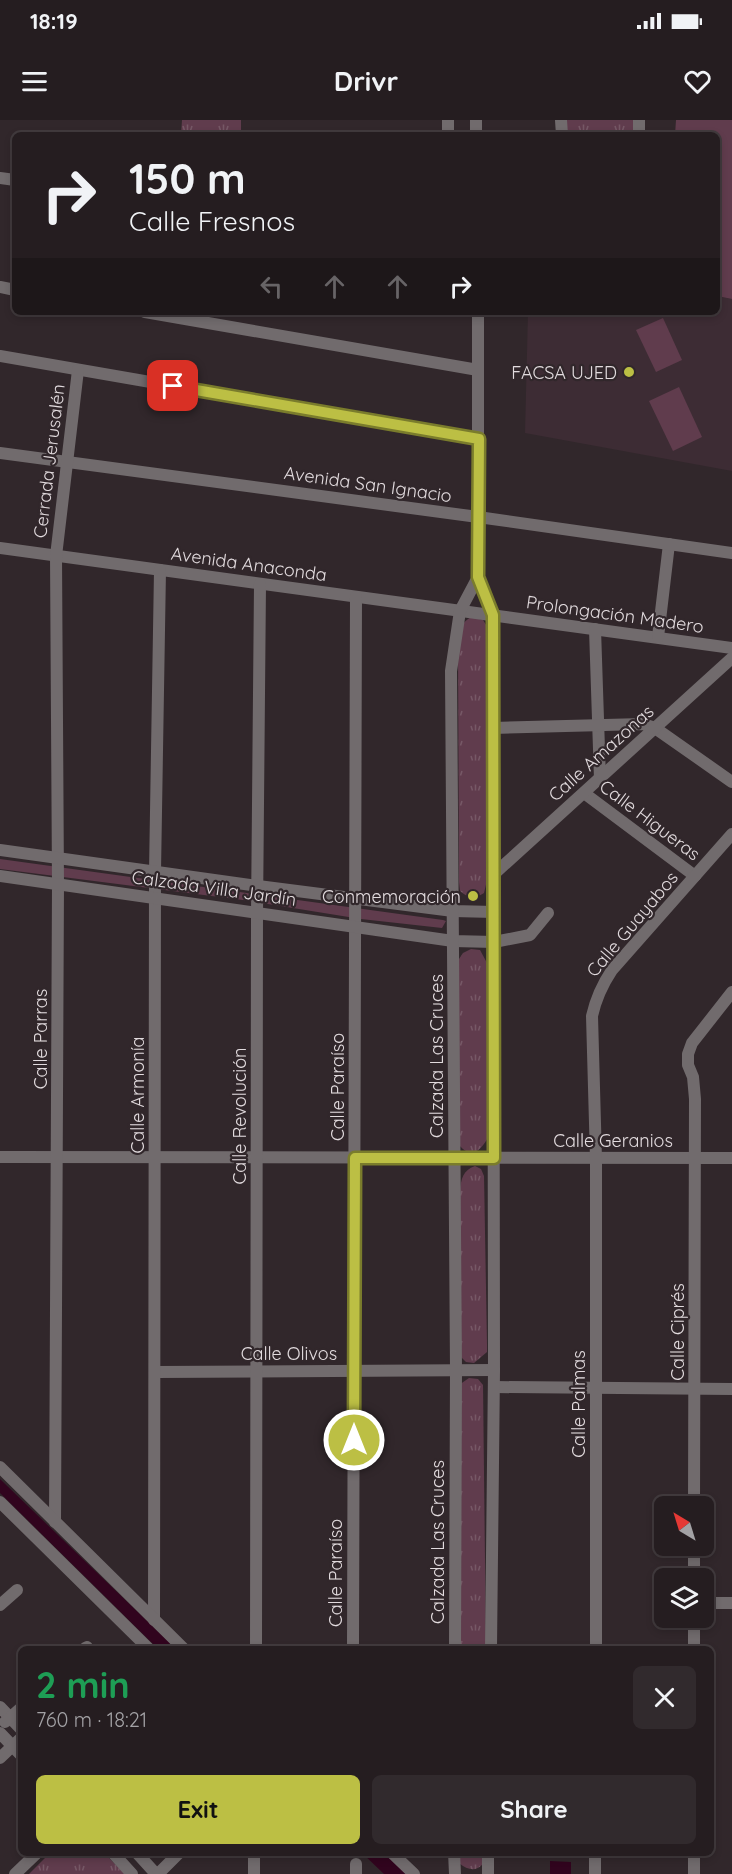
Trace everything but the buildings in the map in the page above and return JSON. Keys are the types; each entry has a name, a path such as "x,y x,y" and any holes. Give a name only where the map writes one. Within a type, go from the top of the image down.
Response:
{"street":[{"path":"162,315 478,370"},
{"name":"Calzada Las Cruces","path":"478,315 478,577 493,615 494,1387 491,1646"},
{"path":"0,356 479,439"},
{"name":"Cerrada Jerusalén","path":"56,556 78,370"},
{"name":"Avenida San Ignacio","path":"0,453 732,553"},
{"path":"658,637 669,544"},
{"name":"Avenida Anaconda","path":"0,548 493,615"},
{"name":"Calle Parras","path":"55,1522 58,884 56,556"},
{"name":"Calle Armonía","path":"154,1620 155,872 160,570"},
{"name":"Calzada Las Cruces","path":"455,1646 456,1370 451,671 460,611 478,577"},
{"name":"Calle Revolución","path":"255,1646 257,913 261,584"},
{"name":"Calle Paraíso","path":"353,1646 356,597"},
{"name":"Prolongación Madero","path":"493,615 732,648"},
{"path":"596,629 600,779"},
{"name":"Calle Amazonas","path":"494,874 732,658"},
{"path":"493,728 636,723 655,728 732,782"},
{"name":"Calle Higueras","path":"584,793 695,876"},
{"name":"Calle Guayabos","path":"596,1159 592,1016 601,986 612,970 732,834"},
{"name":"Calzada Villa Jardín","path":"0,850 258,886 453,910 494,912"},
{"name":"Calzada Villa Jardín","path":"0,876 453,941 494,942 530,935 548,914"},
{"name":"Calle Ciprés","path":"694,1496 695,1158 694,1087 688,1065 688,1054 692,1043 732,992"},
{"name":"Calle Geranios","path":"0,1157 732,1158"},
{"name":"Calle Palmas","path":"596,1159 596,1646"},
{"name":"Calle Olivos","path":"156,1372 494,1370"},
{"path":"494,1387 732,1389"},
{"path":"0,1467 181,1646"},
{"path":"0,1502 146,1646"},
{"path":"0,1605 17,1590"},
{"path":"714,1603 732,1603"},
{"path":"694,1628 694,1646"},
{"path":"0,1707 18,1726"},
{"path":"0,1727 18,1711"},
{"path":"0,1733 18,1746 0,1758"},
{"path":"15,1874 34,1856"},
{"path":"121,1856 132,1874"},
{"path":"140,1856 157,1874 176,1856"},
{"path":"254,1856 254,1874"},
{"path":"395,1856 414,1874"},
{"path":"454,1856 455,1874"},
{"path":"488,1856 488,1874"},
{"path":"595,1856 595,1874"},
{"path":"694,1856 694,1874"}],"shaded area":[{"name":"FACSA UJED","path":"720,297 732,299 732,471 525,433 528,315 720,315"},
{"path":"0,1479 173,1646 155,1646 0,1493"},
{"path":"365,1856 390,1856 409,1874 384,1874"},
{"path":"550,1861 571,1862 571,1874 550,1874"}],"green space":[{"path":"182,120 241,120 241,132 181,132"},
{"path":"567,120 635,120 634,132 567,132"},
{"path":"676,120 732,120 732,299 720,297 720,132 675,132"},
{"path":"663,318 682,360 656,372 636,330"},
{"path":"679,387 702,437 673,451 649,401"},
{"path":"471,617 483,620 488,628 489,872 484,893 472,897 460,891 459,882 458,643 463,625"},
{"path":"0,859 446,921 442,928 361,919 243,900 0,869"},
{"path":"471,949 480,950 487,963 489,1136 479,1149 468,1152 459,1145 459,959 463,953"},
{"path":"475,1166 481,1169 484,1176 487,1352 474,1363 466,1362 461,1357 460,1191 463,1176"},
{"path":"469,1378 478,1379 483,1385 486,1646 457,1646 456,1387"},
{"path":"47,1856 107,1856 125,1874 29,1874"},
{"path":"459,1856 486,1856 477,1868 468,1868 459,1863"}],"place":[{"name":"FACSA UJED","path":"629,372"},
{"name":"Conmemoración","path":"473,896"}],"route":[{"path":"173,386 479,439 478,577 493,615 494,1158 355,1158 354,1440"}]}
